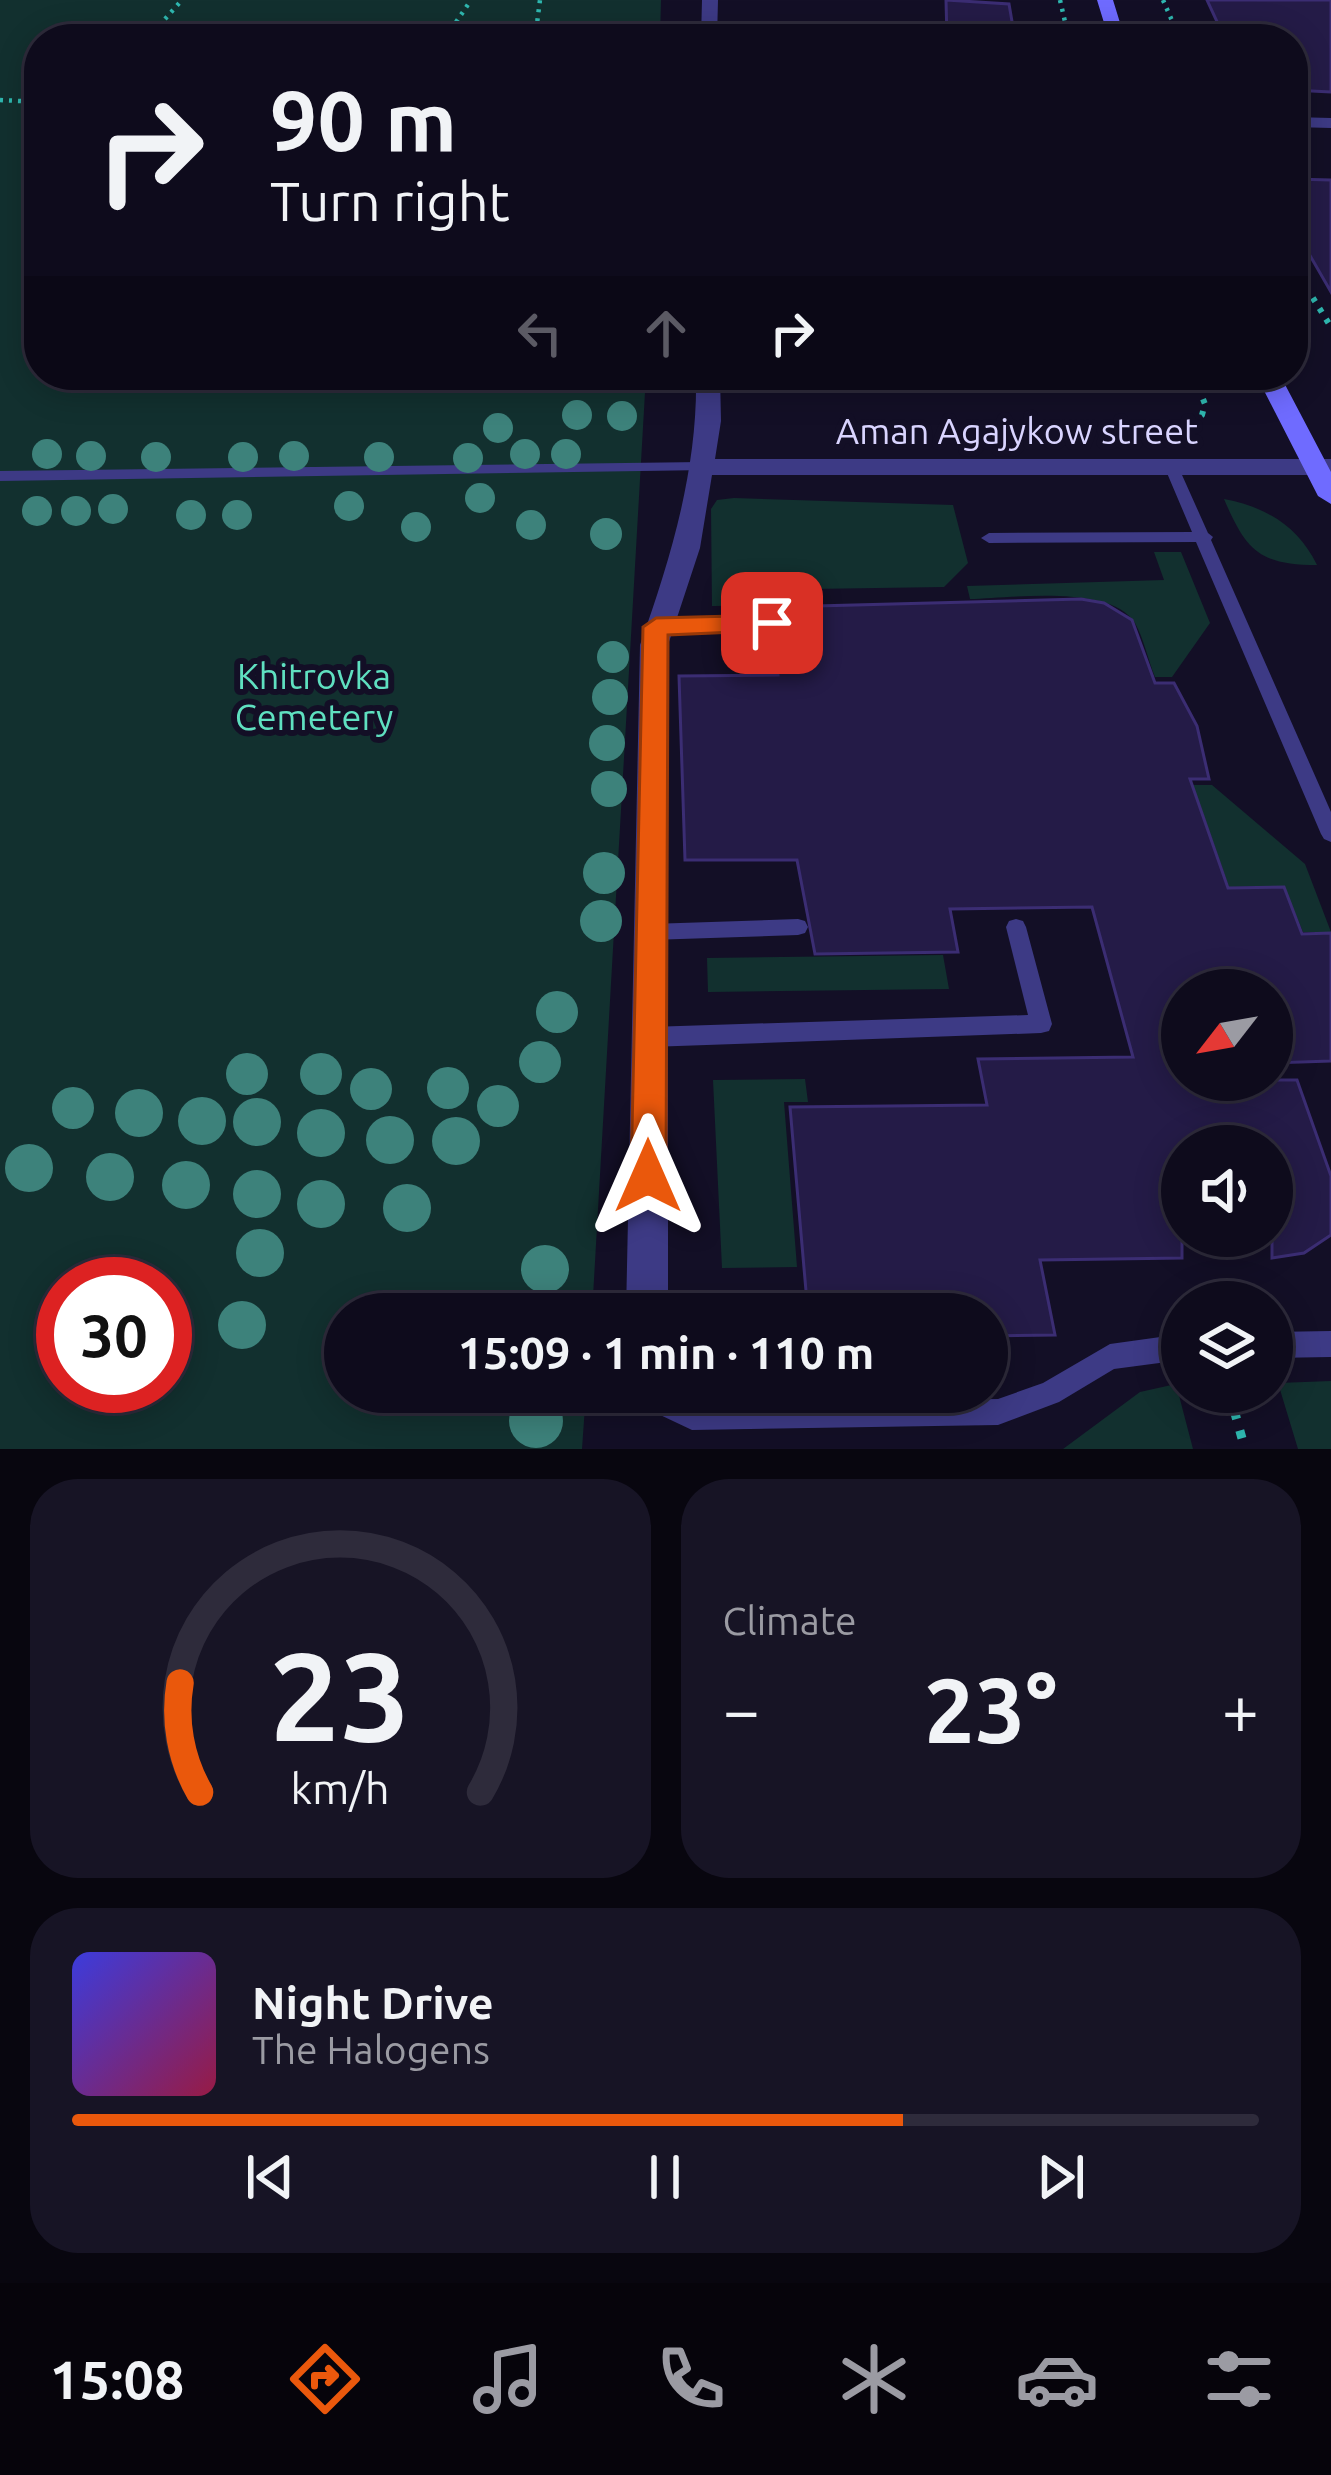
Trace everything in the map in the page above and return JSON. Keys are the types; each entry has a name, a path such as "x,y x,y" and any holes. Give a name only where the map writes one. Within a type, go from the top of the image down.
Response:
{"street":[{"path":"647,1293 656,627 687,548 702,467 707,390"},
{"path":"1277,390 1323,466 1331,496"},
{"name":"Aman Agajykow street","path":"702,467 1172,455 1323,466"}],"lane":[{"path":"1172,455 1331,834"},
{"path":"0,476 702,467"},
{"path":"989,538 1205,537"},
{"path":"656,627 772,623"},
{"path":"650,932 798,927"},
{"path":"649,1037 1041,1024 1016,927"},
{"path":"1293,1345 1331,1344"},
{"path":"1008,1409 1028,1404 1110,1357 1161,1350"},
{"path":"684,1413 692,1417 937,1413"}],"path":[{"path":"160,24 182,0"},
{"path":"1308,290 1331,327"},
{"path":"1172,455 1166,430 1193,424 1202,415 1199,390"},
{"path":"1235,1413 1245,1449"}],"green space":[{"name":"Khitrovka Cemetery","path":"0,0 661,0 660,24 24,24 24,390 645,390 593,1293 324,1293 324,1413 585,1413 582,1449 0,1449"},
{"path":"1224,499 1279,520 1300,539 1317,565 1281,562 1257,551 1240,531"},
{"path":"717,500 953,505 968,563 944,587 810,589 812,605 712,606 711,509"},
{"path":"1154,552 1181,552 1210,623 1172,677 1155,677 1135,623 1105,603 1059,596 970,599 967,586 1164,580"},
{"path":"1193,785 1212,785 1305,864 1331,932 1303,932 1284,886 1229,887"},
{"path":"943,955 949,989 708,992 707,958"},
{"path":"805,1079 808,1102 784,1102 797,1267 722,1268 713,1080"},
{"path":"1331,1381 1331,1449 1298,1449 1287,1413 1293,1413 1293,1382"},
{"path":"1161,1387 1161,1413 1184,1413 1193,1449 1063,1449 1140,1392"}],"building":[{"path":"946,0 1009,4 1012,24 947,24"},
{"path":"1207,0 1331,0 1331,92 1308,91 1308,24 1218,24"},
{"path":"1308,179 1331,180 1331,292 1308,252"},
{"path":"1081,599 1104,603 1132,620 1155,683 1174,683 1197,726 1209,779 1190,779 1228,888 1284,887 1302,934 1331,933 1331,1061 1293,1062 1293,969 1161,969 1161,1101 1293,1101 1293,1080 1297,1080 1331,1176 1331,1235 1293,1255 1293,1125 1161,1125 1161,1257 1182,1258 1040,1260 1055,1335 1008,1336 1008,1293 806,1293 790,1107 987,1105 978,1059 1133,1057 1092,907 950,909 958,952 815,954 797,860 685,860 679,676 778,675 775,638 781,638 784,622 778,607"}],"route":[{"path":"648,1176 656,627 772,623"}]}
